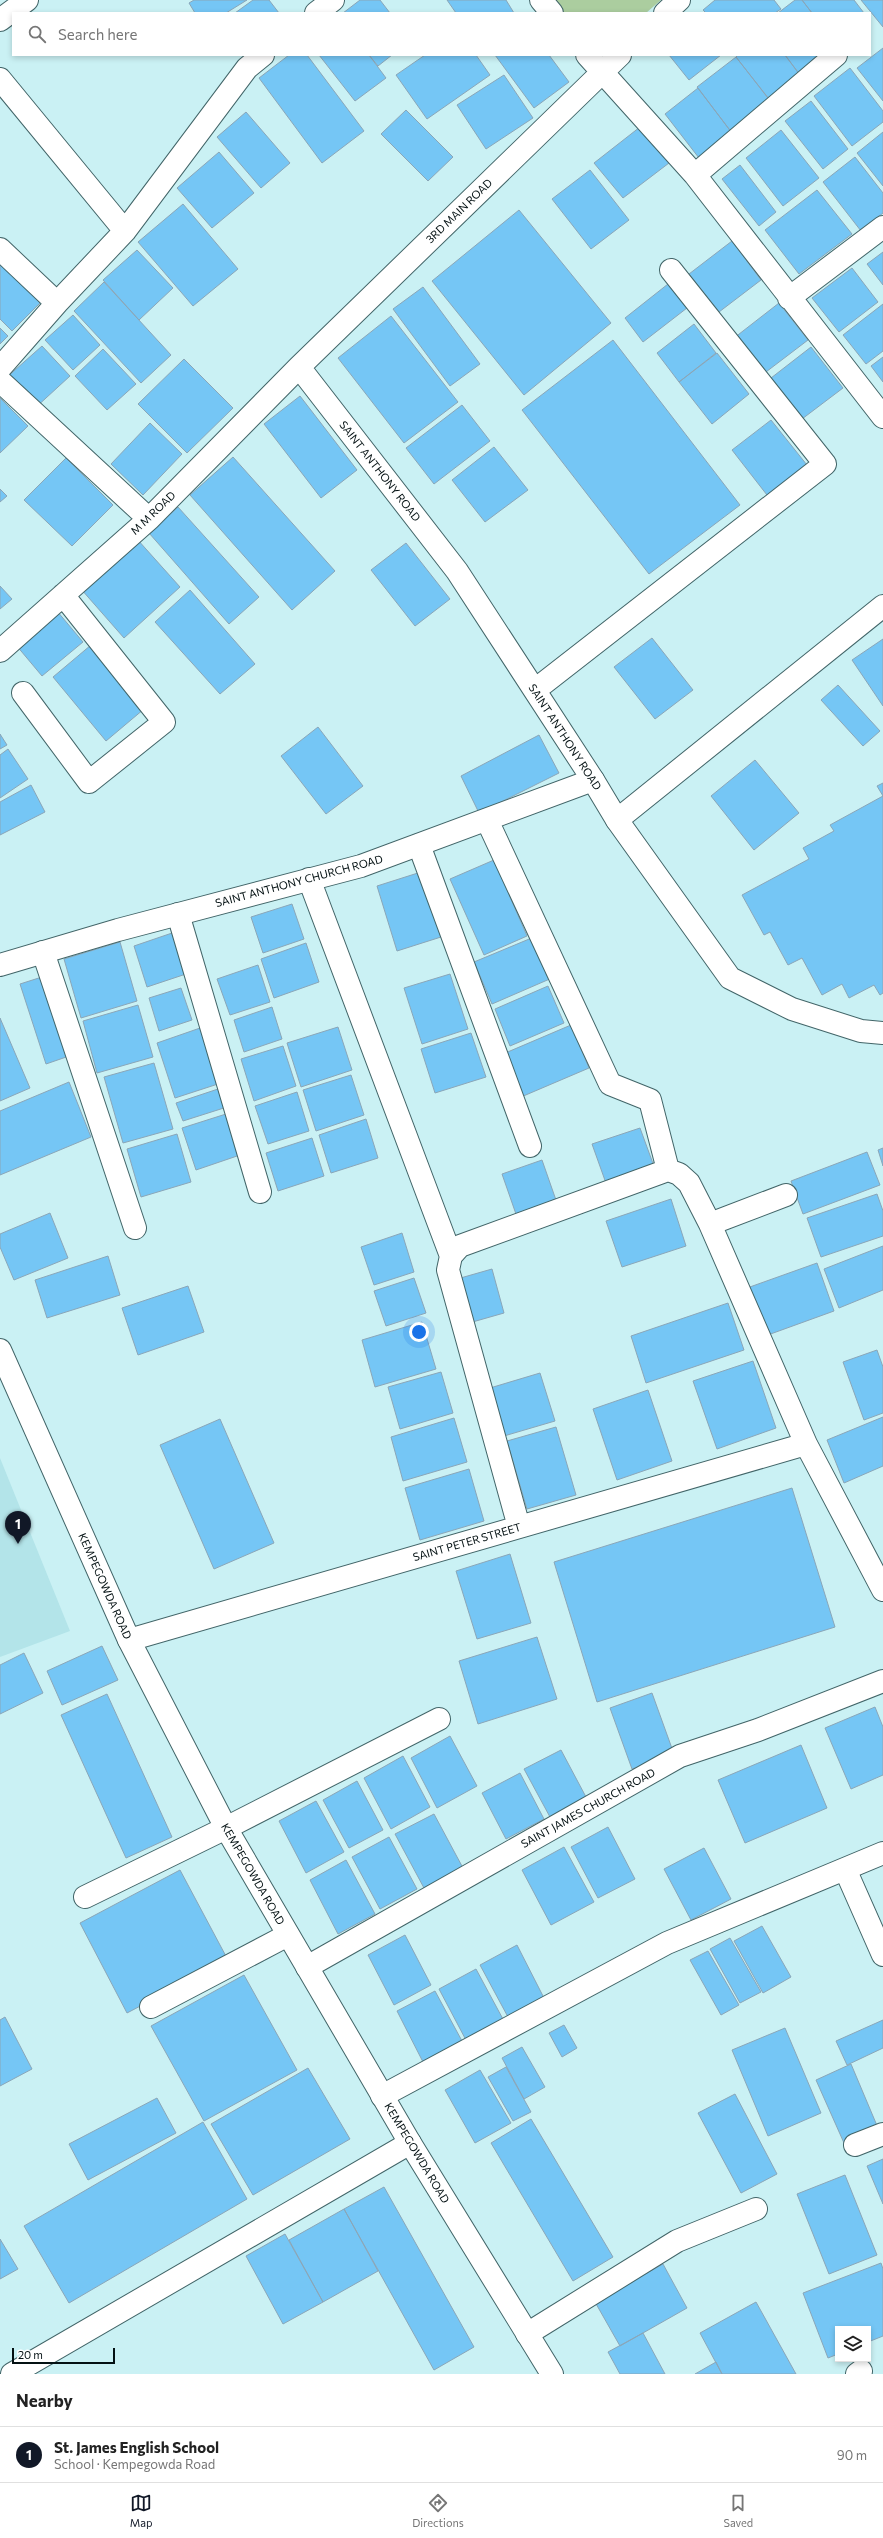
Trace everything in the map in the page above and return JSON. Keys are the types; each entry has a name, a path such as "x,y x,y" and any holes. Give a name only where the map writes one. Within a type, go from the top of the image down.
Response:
{"street":[{"path":"0,20 27,0"},
{"path":"317,12 333,0"},
{"path":"541,0 551,12"},
{"path":"666,12 679,0"},
{"path":"0,368 56,303 125,231 247,68 263,56"},
{"path":"588,56 695,175 789,298 883,416"},
{"name":"3RD MAIN ROAD","path":"299,367 619,56"},
{"path":"695,175 835,56"},
{"path":"0,79 125,231"},
{"path":"789,298 883,227"},
{"path":"0,249 56,303"},
{"path":"535,690 825,464 671,270"},
{"name":"M M ROAD","path":"0,651 149,519 299,367"},
{"name":"SAINT ANTHONY ROAD","path":"299,367 457,571 593,780 617,820 730,978 792,1009 861,1031 883,1033"},
{"path":"0,381 149,519"},
{"path":"24,693 89,782 164,722 63,595"},
{"path":"617,820 883,606"},
{"name":"SAINT ANTHONY CHURCH ROAD","path":"0,964 178,914 361,866 593,780"},
{"path":"487,820 610,1084 650,1100 668,1170"},
{"path":"419,845 530,1146"},
{"path":"309,879 451,1256"},
{"path":"178,914 260,1192"},
{"path":"43,952 135,1228"},
{"path":"519,1527 448,1270 451,1256 460,1246 668,1170 679,1174 689,1183 710,1224 806,1444 883,1590"},
{"path":"710,1224 786,1195"},
{"name":"KEMPEGOWDA ROAD","path":"0,1350 129,1640 226,1828 410,2143 552,2374"},
{"name":"SAINT PETER STREET","path":"129,1640 806,1444"},
{"name":"SAINT JAMES CHURCH ROAD","path":"307,1967 680,1756 758,1730 883,1681"},
{"path":"85,1896 226,1828 439,1719"},
{"path":"382,2096 668,1943 883,1853"},
{"path":"845,1869 883,1955"},
{"path":"151,2007 288,1935"},
{"path":"855,2145 883,2134"},
{"path":"12,2374 410,2143"},
{"path":"527,2334 677,2241 756,2209"}],"shaded area":[{"path":"0,1458 70,1631 0,1657"}],"green space":[{"path":"553,0 661,0 647,12 562,12"}],"building":[{"path":"194,0 247,0 228,12 194,12 189,3"},
{"path":"253,0 269,0 278,12 236,12"},
{"path":"360,0 380,0 389,12 344,12"},
{"path":"447,0 506,0 513,12 455,12"},
{"path":"715,0 774,0 781,9 776,12 705,12 703,10"},
{"path":"795,0 802,0 811,12 779,12"},
{"path":"802,0 854,0 863,12 811,12"},
{"path":"861,0 883,0 883,27 871,12"},
{"path":"883,48 883,101 857,68"},
{"path":"288,56 308,56 364,131 322,163 259,78"},
{"path":"320,56 370,56 386,78 355,101"},
{"path":"370,56 391,56 378,66"},
{"path":"424,56 477,56 490,75 427,119 396,75"},
{"path":"496,56 550,56 569,82 534,108"},
{"path":"670,56 720,56 689,80"},
{"path":"786,56 800,75 769,99 736,57"},
{"path":"786,56 826,56 800,75"},
{"path":"736,57 771,102 732,133 697,87"},
{"path":"850,68 883,111 883,122 852,146 814,96"},
{"path":"504,75 533,118 486,149 457,105"},
{"path":"698,88 732,133 699,158 665,114"},
{"path":"811,101 848,149 823,169 785,121"},
{"path":"406,110 453,157 428,181 381,134"},
{"path":"246,112 290,163 261,188 217,137"},
{"path":"640,127 669,163 623,198 594,163"},
{"path":"781,130 819,178 783,206 746,158"},
{"path":"883,132 883,186 857,153"},
{"path":"219,152 254,193 212,228 177,188"},
{"path":"855,157 883,193 883,213 861,231 823,182"},
{"path":"740,165 776,212 759,226 722,179"},
{"path":"590,170 629,220 591,249 552,199"},
{"path":"817,190 852,234 799,274 765,230"},
{"path":"183,204 238,269 193,306 138,242"},
{"path":"519,210 611,323 524,395 432,281"},
{"path":"732,241 761,280 719,312 689,274"},
{"path":"137,250 173,288 139,320 103,280"},
{"path":"883,252 883,285 867,264"},
{"path":"0,263 40,303 12,331 0,319"},
{"path":"852,268 878,302 839,332 812,298"},
{"path":"104,282 171,355 141,383 74,311"},
{"path":"668,284 687,308 643,342 625,318"},
{"path":"423,287 480,364 450,386 393,309"},
{"path":"779,303 808,340 762,375 734,338"},
{"path":"883,304 883,351 866,364 843,335"},
{"path":"73,315 100,345 73,370 45,340"},
{"path":"391,316 458,402 404,443 338,358"},
{"path":"694,324 716,353 679,382 657,353"},
{"path":"0,328 8,336 0,344"},
{"path":"613,340 740,505 649,574 522,410"},
{"path":"42,346 70,376 34,409 6,378"},
{"path":"811,347 843,388 802,419 771,378"},
{"path":"103,349 136,384 107,410 75,376"},
{"path":"717,353 749,394 712,424 679,382"},
{"path":"883,357 883,382 871,366"},
{"path":"184,359 233,408 187,453 138,404"},
{"path":"300,396 357,470 321,498 264,424"},
{"path":"0,398 28,426 0,453"},
{"path":"462,405 490,441 434,484 406,448"},
{"path":"771,420 807,465 767,495 732,450"},
{"path":"150,423 182,454 143,495 111,464"},
{"path":"494,447 528,490 485,522 452,480"},
{"path":"233,457 335,571 292,610 190,495"},
{"path":"66,458 113,505 72,546 24,500"},
{"path":"0,489 7,496 0,502"},
{"path":"178,507 259,597 229,624 149,533"},
{"path":"137,539 180,587 124,638 81,589"},
{"path":"406,543 450,599 415,626 371,570"},
{"path":"0,586 12,599 0,609"},
{"path":"190,590 255,664 220,694 155,622"},
{"path":"57,611 83,642 42,676 16,645"},
{"path":"652,638 693,690 655,719 614,667"},
{"path":"883,639 883,706 852,660"},
{"path":"91,645 144,709 106,741 53,677"},
{"path":"838,685 880,731 863,746 821,700"},
{"path":"318,727 363,786 326,814 281,756"},
{"path":"0,734 7,745 0,749"},
{"path":"539,735 559,773 479,813 461,776"},
{"path":"8,749 28,779 0,798 0,755"},
{"path":"755,760 799,813 754,850 711,796"},
{"path":"883,783 883,796 877,786"},
{"path":"31,785 45,812 0,835 0,802"},
{"path":"883,796 883,993 880,995 874,985 849,998 842,984 822,995 802,958 788,965 770,932 764,935 742,895 809,859 803,848 834,831 830,825"},
{"path":"494,860 527,936 484,955 450,879"},
{"path":"421,872 441,937 397,951 377,886"},
{"path":"292,904 304,939 263,953 251,917"},
{"path":"175,932 189,973 147,987 134,946"},
{"path":"534,937 552,978 492,1004 474,962"},
{"path":"120,942 137,1001 81,1018 64,959"},
{"path":"306,943 319,982 274,998 261,959"},
{"path":"258,965 270,1002 230,1015 217,979"},
{"path":"450,974 468,1029 422,1044 404,988"},
{"path":"45,976 72,1055 46,1064 20,984"},
{"path":"548,986 564,1023 510,1046 495,1009"},
{"path":"181,988 192,1020 159,1031 149,998"},
{"path":"138,1005 153,1057 97,1073 83,1021"},
{"path":"272,1007 282,1039 244,1052 234,1020"},
{"path":"0,1018 30,1088 0,1101"},
{"path":"571,1025 589,1068 521,1097 503,1054"},
{"path":"203,1027 221,1083 175,1098 157,1043"},
{"path":"338,1027 352,1070 301,1087 287,1043"},
{"path":"471,1033 486,1077 435,1093 421,1049"},
{"path":"283,1046 296,1086 254,1101 241,1059"},
{"path":"154,1063 173,1129 123,1143 104,1077"},
{"path":"351,1075 364,1115 316,1131 303,1090"},
{"path":"69,1082 91,1137 0,1175 0,1111"},
{"path":"221,1088 227,1107 183,1121 176,1103"},
{"path":"297,1092 309,1131 268,1144 255,1106"},
{"path":"226,1114 240,1155 196,1170 182,1128"},
{"path":"366,1119 378,1158 331,1173 319,1135"},
{"path":"640,1128 655,1169 607,1186 592,1144"},
{"path":"177,1134 191,1182 141,1197 127,1149"},
{"path":"312,1138 324,1176 278,1191 266,1153"},
{"path":"883,1148 883,1166 878,1150"},
{"path":"867,1152 880,1185 803,1214 791,1181"},
{"path":"542,1160 557,1203 517,1217 502,1174"},
{"path":"877,1194 883,1211 883,1236 821,1257 807,1218"},
{"path":"671,1199 686,1246 622,1267 606,1221"},
{"path":"50,1213 68,1258 14,1280 0,1247 0,1234"},
{"path":"402,1233 414,1272 374,1285 361,1247"},
{"path":"883,1246 883,1290 839,1308 824,1269"},
{"path":"108,1256 120,1295 47,1318 35,1280"},
{"path":"817,1263 834,1311 765,1336 747,1288"},
{"path":"492,1269 504,1313 469,1323 457,1279"},
{"path":"414,1278 426,1313 386,1326 374,1291"},
{"path":"188,1286 204,1332 138,1355 122,1308"},
{"path":"728,1303 744,1350 646,1383 631,1336"},
{"path":"422,1322 436,1369 375,1387 362,1340"},
{"path":"877,1350 883,1367 883,1413 864,1420 843,1362"},
{"path":"753,1361 776,1428 717,1449 693,1381"},
{"path":"441,1372 453,1413 400,1429 388,1387"},
{"path":"540,1373 555,1421 504,1436 490,1388"},
{"path":"648,1390 672,1461 617,1480 593,1409"},
{"path":"883,1417 883,1466 844,1483 827,1440"},
{"path":"454,1418 467,1462 403,1481 391,1437"},
{"path":"220,1419 274,1543 214,1569 160,1445"},
{"path":"556,1427 576,1495 527,1509 507,1441"},
{"path":"469,1469 484,1521 420,1540 405,1488"},
{"path":"792,1488 835,1627 597,1702 554,1562"},
{"path":"510,1554 531,1623 477,1639 456,1571"},
{"path":"537,1637 557,1699 478,1724 459,1661"},
{"path":"102,1646 118,1680 62,1705 47,1671"},
{"path":"24,1653 43,1693 0,1714 0,1665"},
{"path":"652,1693 674,1754 632,1769 610,1708"},
{"path":"107,1694 172,1837 126,1858 61,1715"},
{"path":"875,1707 883,1727 883,1775 851,1789 825,1728"},
{"path":"450,1736 477,1786 437,1808 411,1758"},
{"path":"801,1745 827,1808 745,1843 718,1780"},
{"path":"561,1750 586,1797 550,1817 524,1769"},
{"path":"403,1756 430,1807 391,1829 364,1778"},
{"path":"520,1773 544,1819 506,1839 482,1793"},
{"path":"357,1781 383,1830 349,1848 323,1800"},
{"path":"316,1801 344,1852 306,1873 279,1821"},
{"path":"434,1814 463,1868 424,1888 395,1834"},
{"path":"608,1827 635,1879 598,1898 571,1847"},
{"path":"389,1837 417,1889 380,1909 352,1857"},
{"path":"564,1847 594,1902 551,1925 522,1870"},
{"path":"704,1848 731,1899 691,1920 664,1869"},
{"path":"346,1860 375,1914 338,1934 310,1880"},
{"path":"180,1870 228,1960 127,2013 80,1923"},
{"path":"762,1926 791,1977 763,1993 734,1941"},
{"path":"405,1935 431,1985 394,2005 368,1955"},
{"path":"730,1938 761,1992 740,2003 710,1949"},
{"path":"517,1945 544,1998 508,2017 480,1965"},
{"path":"708,1951 739,2005 721,2015 690,1960"},
{"path":"476,1969 504,2021 467,2042 439,1989"},
{"path":"244,1975 297,2070 204,2121 151,2026"},
{"path":"435,1991 462,2041 423,2062 397,2011"},
{"path":"5,2017 32,2069 0,2086 0,2020"},
{"path":"883,2020 883,2048 847,2065 836,2041"},
{"path":"564,2025 577,2048 562,2057 549,2033"},
{"path":"785,2028 821,2113 768,2136 732,2050"},
{"path":"522,2047 545,2087 524,2099 502,2058"},
{"path":"851,2064 878,2128 844,2143 816,2080"},
{"path":"506,2067 531,2112 513,2121 488,2077"},
{"path":"308,2068 350,2139 253,2195 211,2124"},
{"path":"480,2070 511,2123 475,2143 445,2090"},
{"path":"735,2094 777,2174 741,2193 698,2113"},
{"path":"157,2098 176,2133 88,2180 69,2144"},
{"path":"531,2119 613,2257 573,2281 491,2143"},
{"path":"203,2122 247,2199 69,2303 24,2226"},
{"path":"883,2159 883,2204 867,2166"},
{"path":"845,2175 877,2255 829,2274 797,2194"},
{"path":"384,2187 474,2347 434,2370 344,2209"},
{"path":"344,2209 378,2271 323,2302 289,2240"},
{"path":"285,2234 323,2302 283,2324 246,2256"},
{"path":"0,2239 18,2269 0,2279"},
{"path":"881,2263 883,2269 883,2336 871,2341 871,2326 835,2326 835,2355 828,2358 803,2293"},
{"path":"663,2264 687,2308 620,2346 595,2302"},
{"path":"756,2302 796,2374 722,2374 700,2333"},
{"path":"643,2333 665,2374 620,2374 608,2352"},
{"path":"716,2362 722,2374 695,2374"}],"place":[{"name":"St. James English School","path":"18,1544"}]}
